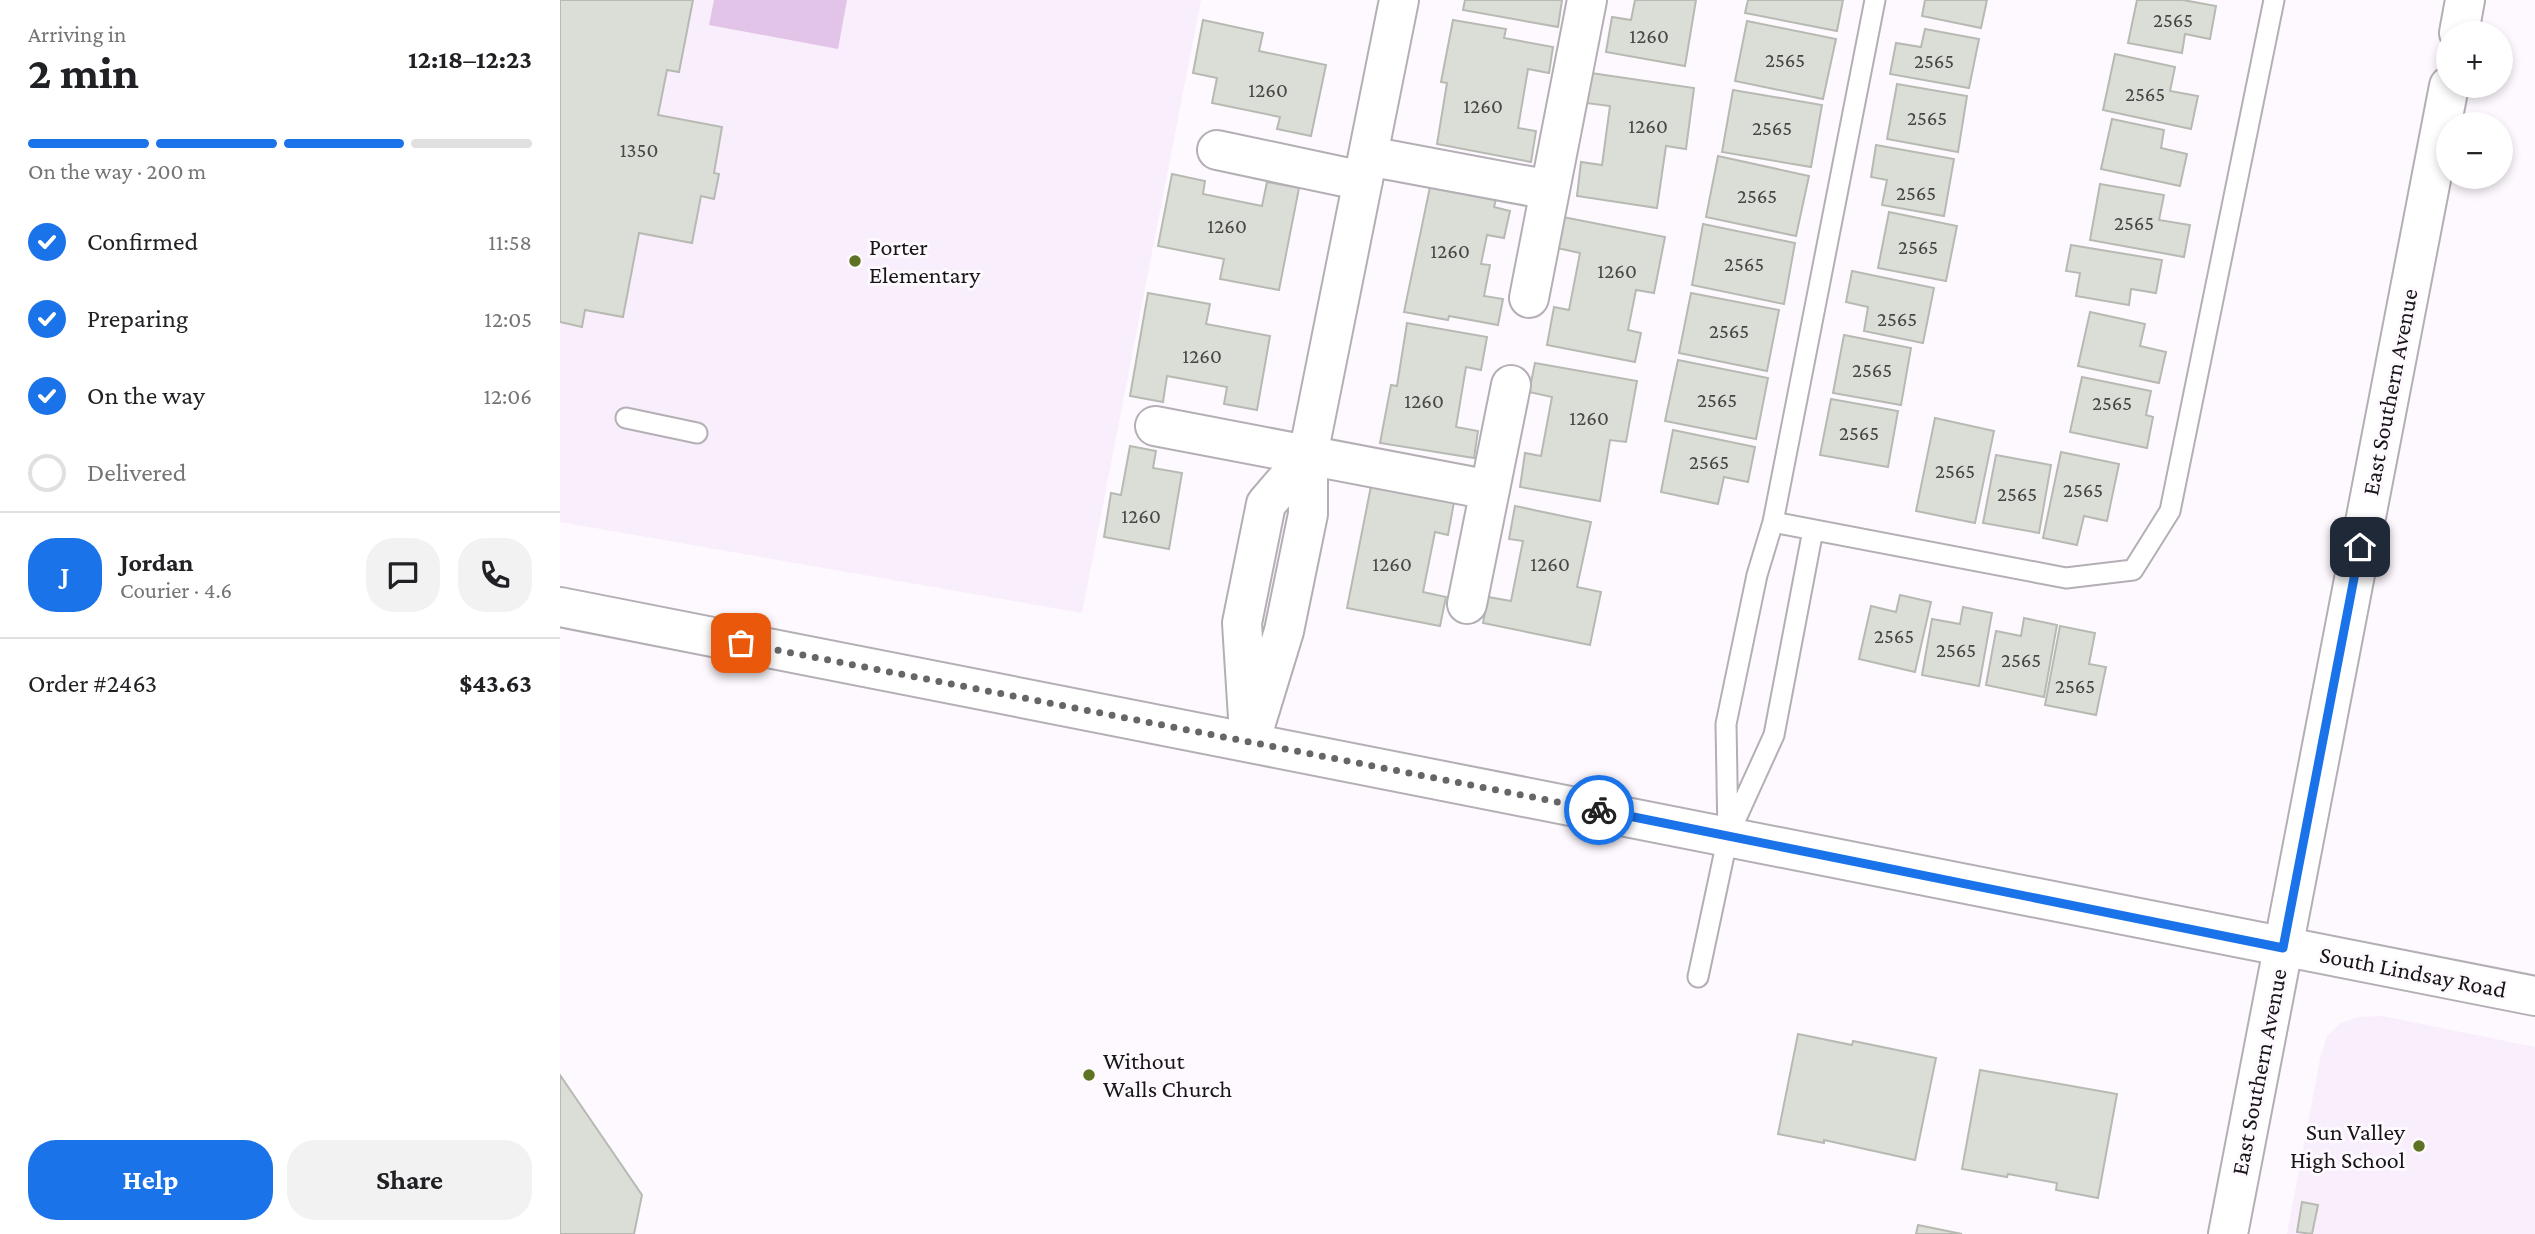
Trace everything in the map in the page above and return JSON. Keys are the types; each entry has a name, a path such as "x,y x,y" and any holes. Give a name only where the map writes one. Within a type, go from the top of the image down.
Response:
{"main road":[{"path":"1250,742 1284,631 1308,514 1308,455 1399,0"},
{"path":"1529,298 1587,0"},
{"path":"2461,21 2465,0"},
{"name":"East Southern Avenue","path":"2228,1234 2447,98"},
{"path":"1217,150 1550,190"},
{"path":"1467,604 1511,385"},
{"path":"1155,426 1490,490"},
{"path":"1250,742 1242,623 1266,504 1308,455"},
{"path":"1259,543 1300,552"},
{"name":"South Lindsay Road","path":"560,607 2535,996"}],"lane":[{"path":"1728,836 1726,724 1757,575 1773,522 1875,0"},
{"path":"1773,522 2066,578 2133,570 2170,511 2274,0"},
{"path":"626,418 697,433"},
{"path":"1698,977 1728,836 1774,735 1813,530"}],"shaded area":[{"name":"Porter Elementary","path":"560,0 1201,0 1082,613 560,522"},
{"path":"714,0 847,0 838,49 709,25"},
{"name":"Sun Valley High School","path":"2382,1016 2535,1047 2535,1234 2287,1234 2320,1059 2327,1036 2341,1023 2358,1017"}],"building":[{"path":"560,0 693,0 679,72 667,70 658,115 722,127 714,173 719,174 714,199 701,196 692,243 639,233 623,317 585,310 582,327 560,322"},
{"path":"1465,0 1562,0 1558,27 1463,10"},
{"path":"1635,0 1696,0 1685,66 1606,52 1612,17 1631,20"},
{"path":"1748,0 1843,0 1837,31 1745,13"},
{"path":"1925,0 1987,0 1981,28 1922,16"},
{"path":"2137,0 2183,0 2216,6 2210,39 2185,34 2182,53 2128,43"},
{"path":"1203,20 1263,33 1259,51 1326,65 1311,136 1277,129 1280,117 1212,103 1217,78 1193,73"},
{"path":"1453,20 1506,29 1504,38 1553,47 1549,73 1528,69 1518,128 1536,131 1531,162 1437,144 1447,83 1441,82"},
{"path":"1747,21 1836,39 1823,99 1735,81"},
{"path":"1925,29 1979,39 1969,88 1890,74 1896,43 1921,47"},
{"path":"2115,54 2175,67 2170,91 2198,96 2191,129 2103,110"},
{"path":"1591,73 1694,88 1686,149 1666,146 1657,208 1577,196 1581,162 1602,165 1610,106 1586,103"},
{"path":"1897,84 1967,96 1958,152 1887,139"},
{"path":"1733,90 1822,105 1811,167 1722,152"},
{"path":"2112,119 2164,130 2161,148 2187,154 2180,186 2101,169"},
{"path":"1876,145 1954,159 1944,216 1882,205 1887,180 1871,177"},
{"path":"1718,156 1809,176 1796,236 1706,217"},
{"path":"1172,174 1205,181 1203,194 1262,206 1267,182 1299,188 1279,290 1220,279 1224,259 1158,246"},
{"path":"2100,184 2164,195 2159,220 2190,225 2184,257 2090,240"},
{"path":"1430,187 1496,199 1494,207 1510,211 1504,238 1487,235 1481,264 1490,265 1484,296 1503,299 1498,325 1449,316 1448,320 1404,312"},
{"path":"1889,212 1957,226 1946,281 1878,268"},
{"path":"1563,217 1665,237 1654,293 1636,290 1628,330 1641,333 1635,362 1547,345 1554,307 1569,310 1580,253 1557,248"},
{"path":"1703,224 1795,243 1784,304 1692,285"},
{"path":"2071,245 2162,260 2156,293 2131,289 2129,305 2076,296 2080,273 2066,271"},
{"path":"1852,271 1934,288 1923,343 1864,331 1868,307 1846,302"},
{"path":"1148,293 1210,304 1206,324 1270,336 1257,410 1224,404 1227,387 1167,376 1163,402 1130,396"},
{"path":"1691,293 1779,310 1767,371 1679,353"},
{"path":"2090,312 2145,324 2140,346 2166,352 2159,383 2078,366"},
{"path":"1407,323 1487,337 1481,370 1466,367 1456,427 1478,431 1474,458 1380,443 1391,385 1397,386"},
{"path":"1844,335 1911,348 1901,405 1833,393"},
{"path":"1678,360 1768,378 1756,439 1665,421"},
{"path":"1535,363 1637,381 1626,442 1610,440 1600,501 1520,487 1525,453 1541,456 1552,397 1529,392"},
{"path":"2082,377 2151,391 2146,415 2153,417 2147,448 2070,432"},
{"path":"1831,399 1898,411 1888,467 1820,455"},
{"path":"1935,418 1994,431 1975,523 1916,511"},
{"path":"1673,430 1755,447 1748,482 1724,477 1718,504 1661,492"},
{"path":"1130,446 1156,451 1153,468 1182,473 1169,549 1104,537 1111,493 1121,495"},
{"path":"2061,452 2119,464 2107,521 2084,516 2077,545 2043,538"},
{"path":"1996,455 2051,465 2039,533 1983,523"},
{"path":"1371,486 1454,502 1448,535 1435,532 1423,592 1446,597 1440,626 1347,608"},
{"path":"1515,506 1591,522 1577,587 1601,592 1590,645 1483,623 1488,597 1511,601 1523,541 1509,539"},
{"path":"1900,595 1931,602 1915,672 1859,659 1871,606 1896,612"},
{"path":"1963,607 1992,613 1979,686 1922,675 1932,619 1960,624"},
{"path":"2024,618 2057,625 2044,697 1986,685 1996,631 2021,636"},
{"path":"2060,626 2095,633 2089,664 2106,667 2096,715 2045,705"},
{"path":"1798,1034 1852,1045 1853,1041 1936,1058 1915,1160 1824,1140 1824,1143 1778,1134"},
{"path":"1980,1070 2117,1094 2098,1198 2056,1190 2057,1183 1962,1169"},
{"path":"560,1075 642,1195 634,1234 560,1234"},
{"path":"2302,1202 2318,1205 2312,1234 2297,1232"},
{"path":"1918,1225 1962,1234 1916,1234"}],"way so far":[{"path":"741,643 1599,810"}],"place":[{"name":"Porter Elementary","path":"855,261"},
{"name":"Without Walls Church","path":"1089,1075"},
{"name":"Sun Valley High School","path":"2419,1146"}],"route":[{"path":"1599,810 2283,948 2360,547"}]}
